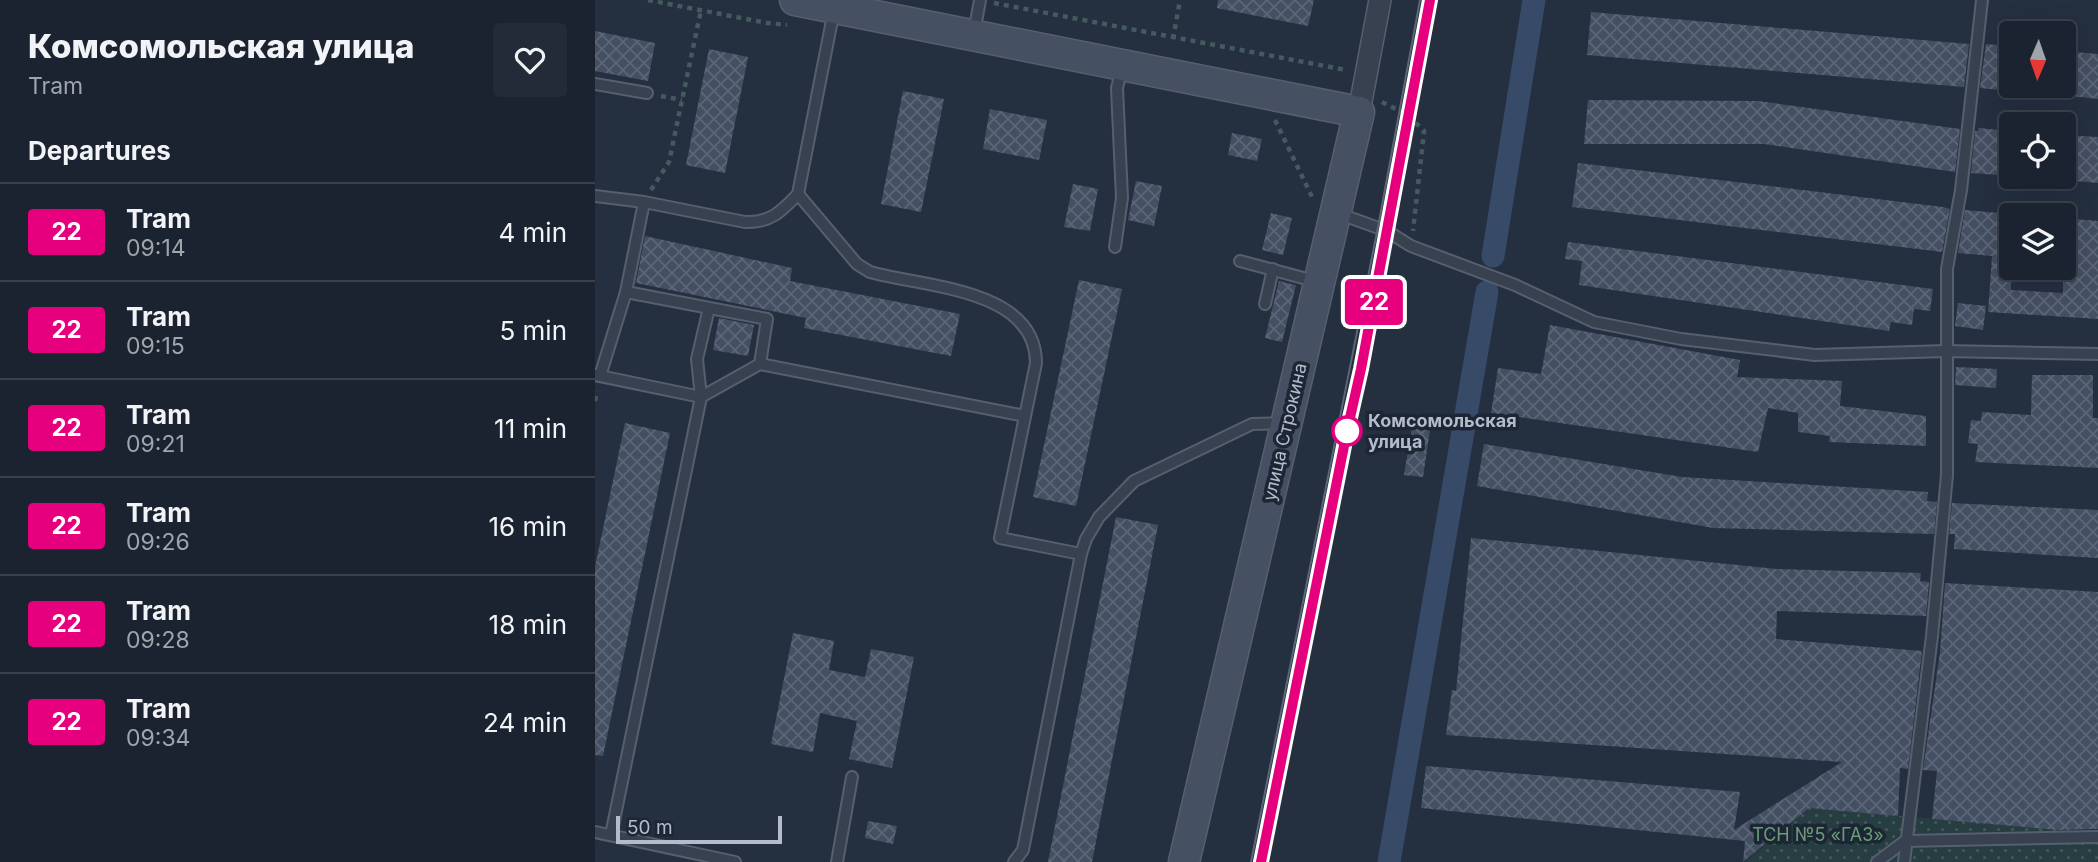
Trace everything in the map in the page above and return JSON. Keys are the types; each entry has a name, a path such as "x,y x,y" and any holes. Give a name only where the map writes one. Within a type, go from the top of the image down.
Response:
{"street":[{"name":"улица Строкина","path":"1184,862 1337,213 1380,0"},
{"path":"794,13 843,6 973,36 1359,112"}],"lane":[{"path":"973,36 981,0"},
{"path":"1903,862 1915,783 1947,475 1947,269 1961,190 1982,0"},
{"path":"595,196 758,222 779,214 798,194 843,6"},
{"path":"1115,247 1122,198 1117,88 1122,65"},
{"path":"595,84 647,93"},
{"path":"798,194 857,264 870,272 980,296 1015,314 1025,325 1036,350 1036,363 1000,538 1081,554"},
{"path":"644,202 626,292 598,376 701,397 760,364 1025,416"},
{"path":"1337,213 1387,231 1411,246 1515,285 1594,322 1631,330 1681,339 1815,355 1946,351 2098,354"},
{"path":"1240,261 1321,283"},
{"path":"1265,304 1273,269"},
{"path":"626,292 767,319 760,364"},
{"path":"611,835 701,397 697,359 709,308"},
{"path":"1014,862 1023,850 1081,554 1086,538 1099,517 1134,481 1252,424 1287,423"},
{"path":"837,862 852,777"},
{"path":"595,832 735,862"},
{"path":"1877,862 1905,841 2098,837"}],"path":[{"path":"648,0 767,23 794,13"},
{"path":"981,0 1366,74 1375,99 1408,115 1425,131 1411,246"},
{"path":"1173,38 1180,0"},
{"path":"644,202 669,162 701,10"},
{"path":"1273,117 1320,214 1337,213"}],"green space":[{"name":"ТСН №5 «ГАЗ»","path":"1809,808 2098,833 2098,862 1745,862"}],"building":[{"path":"1218,0 1314,0 1308,26 1217,8"},
{"path":"1591,12 1969,44 1964,87 1587,55"},
{"path":"595,31 655,43 648,81 595,71"},
{"path":"1986,44 1999,45 1999,90 1980,88"},
{"path":"709,49 748,57 725,173 686,165"},
{"path":"2076,52 2098,54 2098,99 2076,96"},
{"path":"903,91 944,99 921,212 881,204"},
{"path":"1588,100 1759,101 1960,129 1955,172 1764,144 1584,144"},
{"path":"990,109 1047,120 1039,160 983,149"},
{"path":"1979,128 1999,130 1999,175 1971,173 1975,131"},
{"path":"1232,133 1262,139 1257,161 1228,155"},
{"path":"2076,136 2098,137 2098,183 2076,181"},
{"path":"1578,163 1950,209 1942,252 1572,207"},
{"path":"1136,181 1162,186 1154,226 1128,220"},
{"path":"1073,184 1098,189 1090,231 1064,227"},
{"path":"1965,210 1999,213 1999,280 2011,280 2011,290 2063,293 2063,280 2076,280 2076,219 2098,221 2098,319 1988,312 1992,256 1958,253"},
{"path":"1271,213 1292,218 1283,255 1262,250"},
{"path":"645,236 792,268 790,281 960,314 951,356 804,328 806,318 636,283"},
{"path":"1568,242 1933,289 1930,311 1914,309 1912,325 1891,322 1889,331 1579,285 1582,261 1565,259"},
{"path":"1079,280 1122,289 1076,506 1033,497"},
{"path":"1279,281 1296,285 1282,342 1265,338"},
{"path":"1958,303 1986,306 1983,330 1955,326"},
{"path":"719,318 754,325 748,356 713,350"},
{"path":"1550,325 1740,360 1737,377 1842,381 1840,406 1926,416 1926,446 1829,442 1830,436 1798,432 1798,413 1768,408 1758,452 1491,413 1498,368 1541,374"},
{"path":"1956,367 1997,369 1996,388 1955,385"},
{"path":"2032,375 2093,375 2093,418 2098,418 2098,468 1975,462 1978,444 1968,443 1971,420 1981,421 1982,412 2031,415"},
{"path":"625,423 670,433 603,756 595,755 595,567"},
{"path":"1412,427 1430,430 1423,477 1404,475"},
{"path":"1484,444 1682,477 1928,492 1927,501 1937,502 1934,534 1713,528 1477,486"},
{"path":"1952,503 2098,510 2098,558 1954,549 1955,534 1949,534"},
{"path":"1116,517 1158,525 1092,862 1048,862"},
{"path":"1471,538 1777,569 1921,573 1920,581 1929,582 1926,616 1777,611 1776,639 1922,651 1908,769 1900,768 1898,816 1809,808 1743,862 1745,841 1421,808 1426,766 1740,792 1734,830 1842,762 1446,735 1452,690 1456,691"},
{"path":"1945,583 2098,592 2098,829 2059,830 1932,819 1937,771 1923,770 1940,652"},
{"path":"793,633 834,641 829,670 865,677 871,649 914,657 892,768 849,759 857,721 820,713 813,752 771,744"},
{"path":"868,821 897,826 893,844 865,838"}],"waterway":[{"path":"1493,256 1534,0"},
{"path":"1389,862 1487,292"}],"tram line":[{"path":"1251,862 1378,227 1420,0"},
{"name":"22","path":"1261,862 1361,369 1430,0"},
{"path":"1345,440 1385,241"},
{"path":"1324,546 1334,495"},
{"path":"1261,862 1269,824"}],"place":[{"name":"Комсомольская улица","path":"1347,431"}]}
